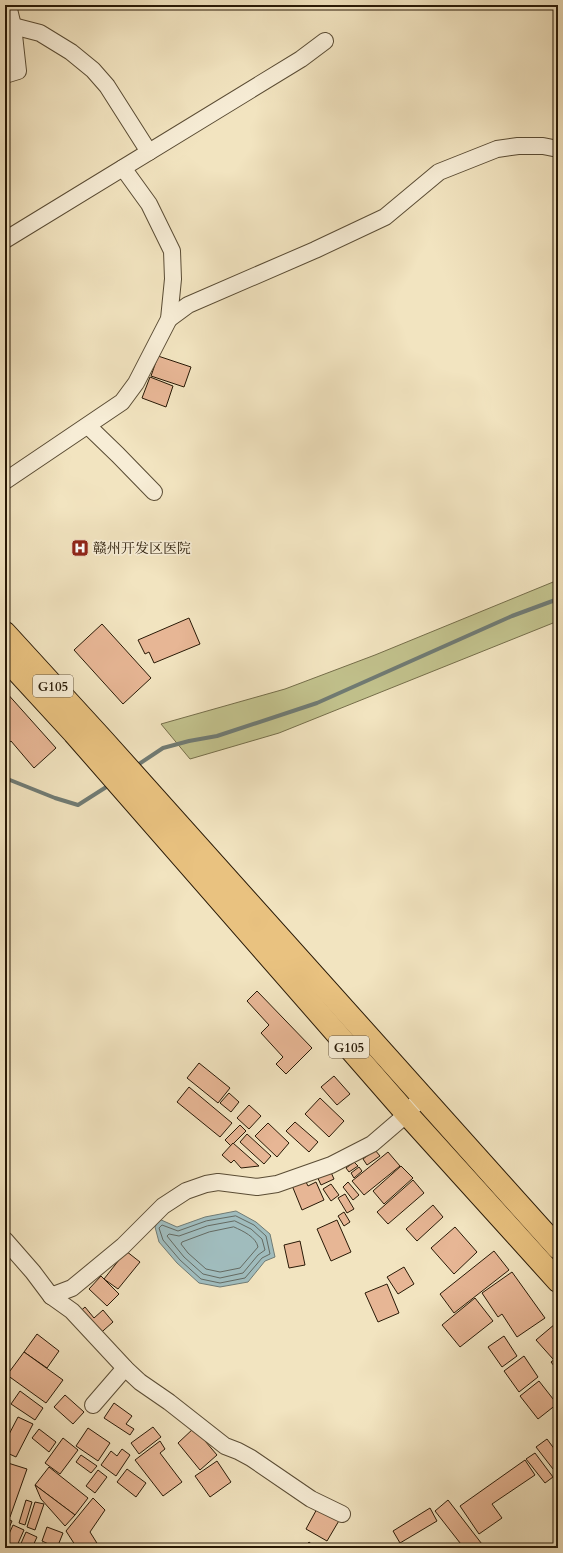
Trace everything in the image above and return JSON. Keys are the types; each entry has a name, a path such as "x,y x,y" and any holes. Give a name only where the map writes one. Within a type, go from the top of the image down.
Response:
{"highway":[{"name":"G105","path":"5,633 80,728"},
{"name":"G105","path":"5,658 80,728 96,745 150,806 422,1096 558,1248"},
{"name":"G105","path":"150,806 407,1114 558,1281"}],"street":[{"path":"5,75 18,71 13,26 8,5"},
{"path":"13,26 40,33 71,52 93,70 107,86 149,152"},
{"path":"5,240 301,59 325,41"},
{"path":"169,319 188,305 308,253 385,217 439,172 497,149 518,146 544,146 558,149"},
{"path":"5,481 122,402 136,383 169,319 173,279 172,251 149,204 123,168"},
{"path":"88,426 154,492"},
{"path":"51,1296 72,1288 123,1246 163,1206 186,1191 206,1184 218,1182 257,1187 277,1184 331,1165 372,1144 407,1114 422,1096"},
{"path":"5,1240 33,1272 51,1296 72,1311 140,1382 169,1402 225,1446 251,1458 311,1498 342,1514"},
{"path":"93,1405 125,1368"}],"green space":[{"path":"558,580 558,621 279,733 190,759 161,724 285,689 375,655"}],"water":[{"path":"236,1211 256,1222 270,1234 275,1257 265,1261 248,1282 220,1287 199,1283 177,1263 159,1242 155,1227 159,1219 177,1227 205,1217"}],"building":[{"path":"5,53 7,53 9,67 5,67"},
{"path":"158,356 191,367 184,387 151,376"},
{"path":"150,377 173,386 166,407 142,398"},
{"path":"189,618 200,644 154,663 149,652 145,654 138,640"},
{"path":"102,624 151,678 123,704 74,650"},
{"path":"5,691 56,748 34,768 11,741 5,746"},
{"path":"257,991 312,1048 286,1074 276,1064 283,1057 261,1033 269,1025 247,1001"},
{"path":"199,1063 230,1088 218,1103 187,1078"},
{"path":"334,1076 350,1094 337,1105 321,1087"},
{"path":"189,1087 232,1123 220,1137 177,1102"},
{"path":"229,1093 239,1102 231,1112 220,1103"},
{"path":"320,1098 344,1121 329,1137 305,1114"},
{"path":"249,1105 261,1116 249,1129 237,1118"},
{"path":"295,1122 318,1142 309,1152 286,1131"},
{"path":"268,1123 289,1143 277,1157 255,1136"},
{"path":"240,1125 246,1131 231,1146 225,1140"},
{"path":"247,1134 271,1156 264,1164 240,1142"},
{"path":"233,1143 259,1166 241,1168 234,1160 231,1163 222,1155"},
{"path":"375,1150 380,1156 367,1165 363,1159"},
{"path":"388,1152 400,1166 364,1195 352,1181"},
{"path":"354,1162 358,1166 349,1172 346,1168"},
{"path":"401,1166 413,1178 384,1204 373,1191"},
{"path":"359,1167 362,1171 354,1178 351,1173"},
{"path":"329,1168 334,1179 321,1185 316,1174"},
{"path":"304,1178 308,1186 316,1182 324,1200 302,1210 291,1183"},
{"path":"413,1180 424,1193 388,1224 377,1212"},
{"path":"348,1182 359,1195 353,1200 343,1187"},
{"path":"331,1184 339,1195 331,1201 323,1189"},
{"path":"345,1194 354,1209 347,1213 338,1198"},
{"path":"433,1205 443,1217 417,1241 406,1229"},
{"path":"344,1212 350,1222 344,1226 338,1216"},
{"path":"337,1220 351,1252 331,1261 317,1229"},
{"path":"455,1227 477,1252 454,1274 431,1248"},
{"path":"300,1241 305,1265 289,1268 284,1245"},
{"path":"126,1251 140,1262 118,1289 104,1279"},
{"path":"494,1251 509,1270 454,1313 440,1294"},
{"path":"404,1267 414,1284 398,1294 387,1277"},
{"path":"512,1272 545,1318 517,1337 502,1314 498,1317 482,1293"},
{"path":"101,1276 119,1294 107,1306 89,1289"},
{"path":"387,1284 399,1313 378,1322 365,1293"},
{"path":"475,1298 493,1321 460,1347 442,1325"},
{"path":"85,1307 94,1318 103,1310 113,1322 95,1338 75,1316"},
{"path":"555,1324 558,1328 558,1355 553,1359 536,1340"},
{"path":"37,1334 59,1351 47,1368 24,1352"},
{"path":"504,1336 517,1356 502,1367 488,1347"},
{"path":"24,1352 63,1380 46,1403 7,1375"},
{"path":"524,1356 538,1377 519,1392 504,1371"},
{"path":"558,1357 558,1371 551,1362"},
{"path":"539,1381 557,1404 538,1419 520,1396"},
{"path":"20,1391 43,1408 35,1420 11,1404"},
{"path":"65,1395 84,1412 73,1424 54,1407"},
{"path":"114,1403 132,1416 126,1424 134,1429 130,1435 104,1418"},
{"path":"18,1417 33,1424 16,1457 5,1452 5,1442"},
{"path":"153,1427 161,1437 139,1454 131,1443"},
{"path":"88,1428 110,1443 98,1461 76,1446"},
{"path":"194,1428 217,1455 200,1470 178,1443"},
{"path":"39,1429 56,1442 49,1452 32,1438"},
{"path":"63,1438 78,1450 60,1474 45,1463"},
{"path":"547,1439 558,1454 558,1465 553,1469 536,1447"},
{"path":"160,1441 165,1449 160,1453 182,1482 163,1496 135,1460"},
{"path":"122,1449 130,1455 116,1476 101,1465 111,1451 117,1456"},
{"path":"535,1453 553,1477 545,1483 526,1459"},
{"path":"81,1455 97,1466 91,1473 76,1462"},
{"path":"525,1460 535,1475 492,1504 502,1518 479,1534 460,1506"},
{"path":"217,1461 231,1482 210,1497 195,1476"},
{"path":"8,1463 27,1469 10,1517 5,1516 5,1470"},
{"path":"49,1467 88,1498 75,1515 35,1485"},
{"path":"127,1469 146,1483 136,1497 117,1482"},
{"path":"98,1470 107,1477 95,1493 86,1486"},
{"path":"35,1485 75,1515 65,1526 41,1499"},
{"path":"93,1498 105,1510 90,1532 100,1548 77,1548 66,1531"},
{"path":"26,1500 32,1502 25,1525 19,1523"},
{"path":"448,1500 485,1548 464,1548 435,1511"},
{"path":"35,1502 44,1504 35,1530 27,1527"},
{"path":"318,1507 340,1519 327,1541 306,1529"},
{"path":"430,1508 437,1521 400,1543 393,1531"},
{"path":"5,1518 12,1521 5,1537"},
{"path":"13,1525 24,1530 16,1548 5,1548 5,1543"},
{"path":"47,1527 63,1533 57,1548 42,1541"},
{"path":"26,1532 37,1537 32,1548 19,1548"},
{"path":"309,1542 316,1548 304,1548"},
{"path":"42,1543 52,1548 39,1548"}],"waterway":[{"path":"136,766 163,748 217,736 317,703 512,616 558,599"},
{"path":"5,778 55,798 78,805 111,784"}],"place":[{"name":"赣州开发区医院","path":"80,548"}]}
